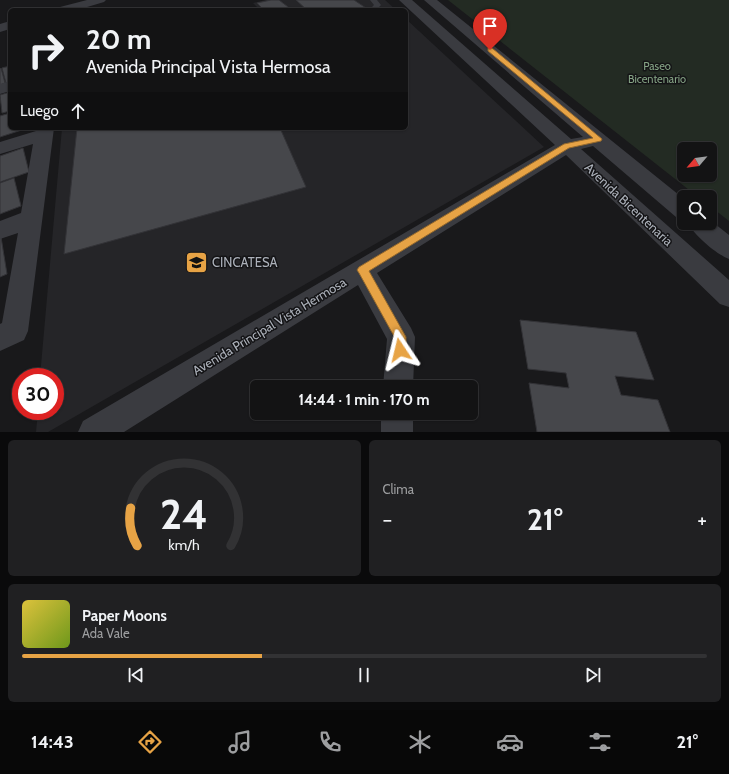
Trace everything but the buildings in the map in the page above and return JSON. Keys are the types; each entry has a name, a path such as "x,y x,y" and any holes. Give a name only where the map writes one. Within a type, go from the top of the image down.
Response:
{"street":[{"path":"71,8 100,0"},
{"name":"Avenida Bicentenaria","path":"404,0 567,146 729,296"},
{"name":"Avenida Bicentenaria","path":"430,0 677,205"},
{"path":"0,148 45,131 14,331 0,338"},
{"name":"Avenida Principal Vista Hermosa","path":"94,432 567,146 598,139"},
{"path":"0,230 32,218"},
{"path":"706,230 729,249"},
{"path":"362,270 401,337 398,380"},
{"path":"397,420 397,432"}],"lane":[{"path":"373,0 378,5 374,8"}],"shaded area":[{"path":"266,0 385,0 394,8 258,8 253,3"},
{"name":"CINCATESA","path":"408,21 544,147 48,432 36,432 37,420 64,420 64,368 41,368 62,130 408,130"}],"green space":[{"name":"Paseo Bicentenario","path":"448,0 729,0 729,221 717,212 717,190 689,190 679,182 717,182 717,142 677,142 677,180"}],"place":[{"name":"CINCATESA","path":"197,262"}],"route":[{"path":"400,350 401,337 362,270 567,146 598,139 490,50"}]}
